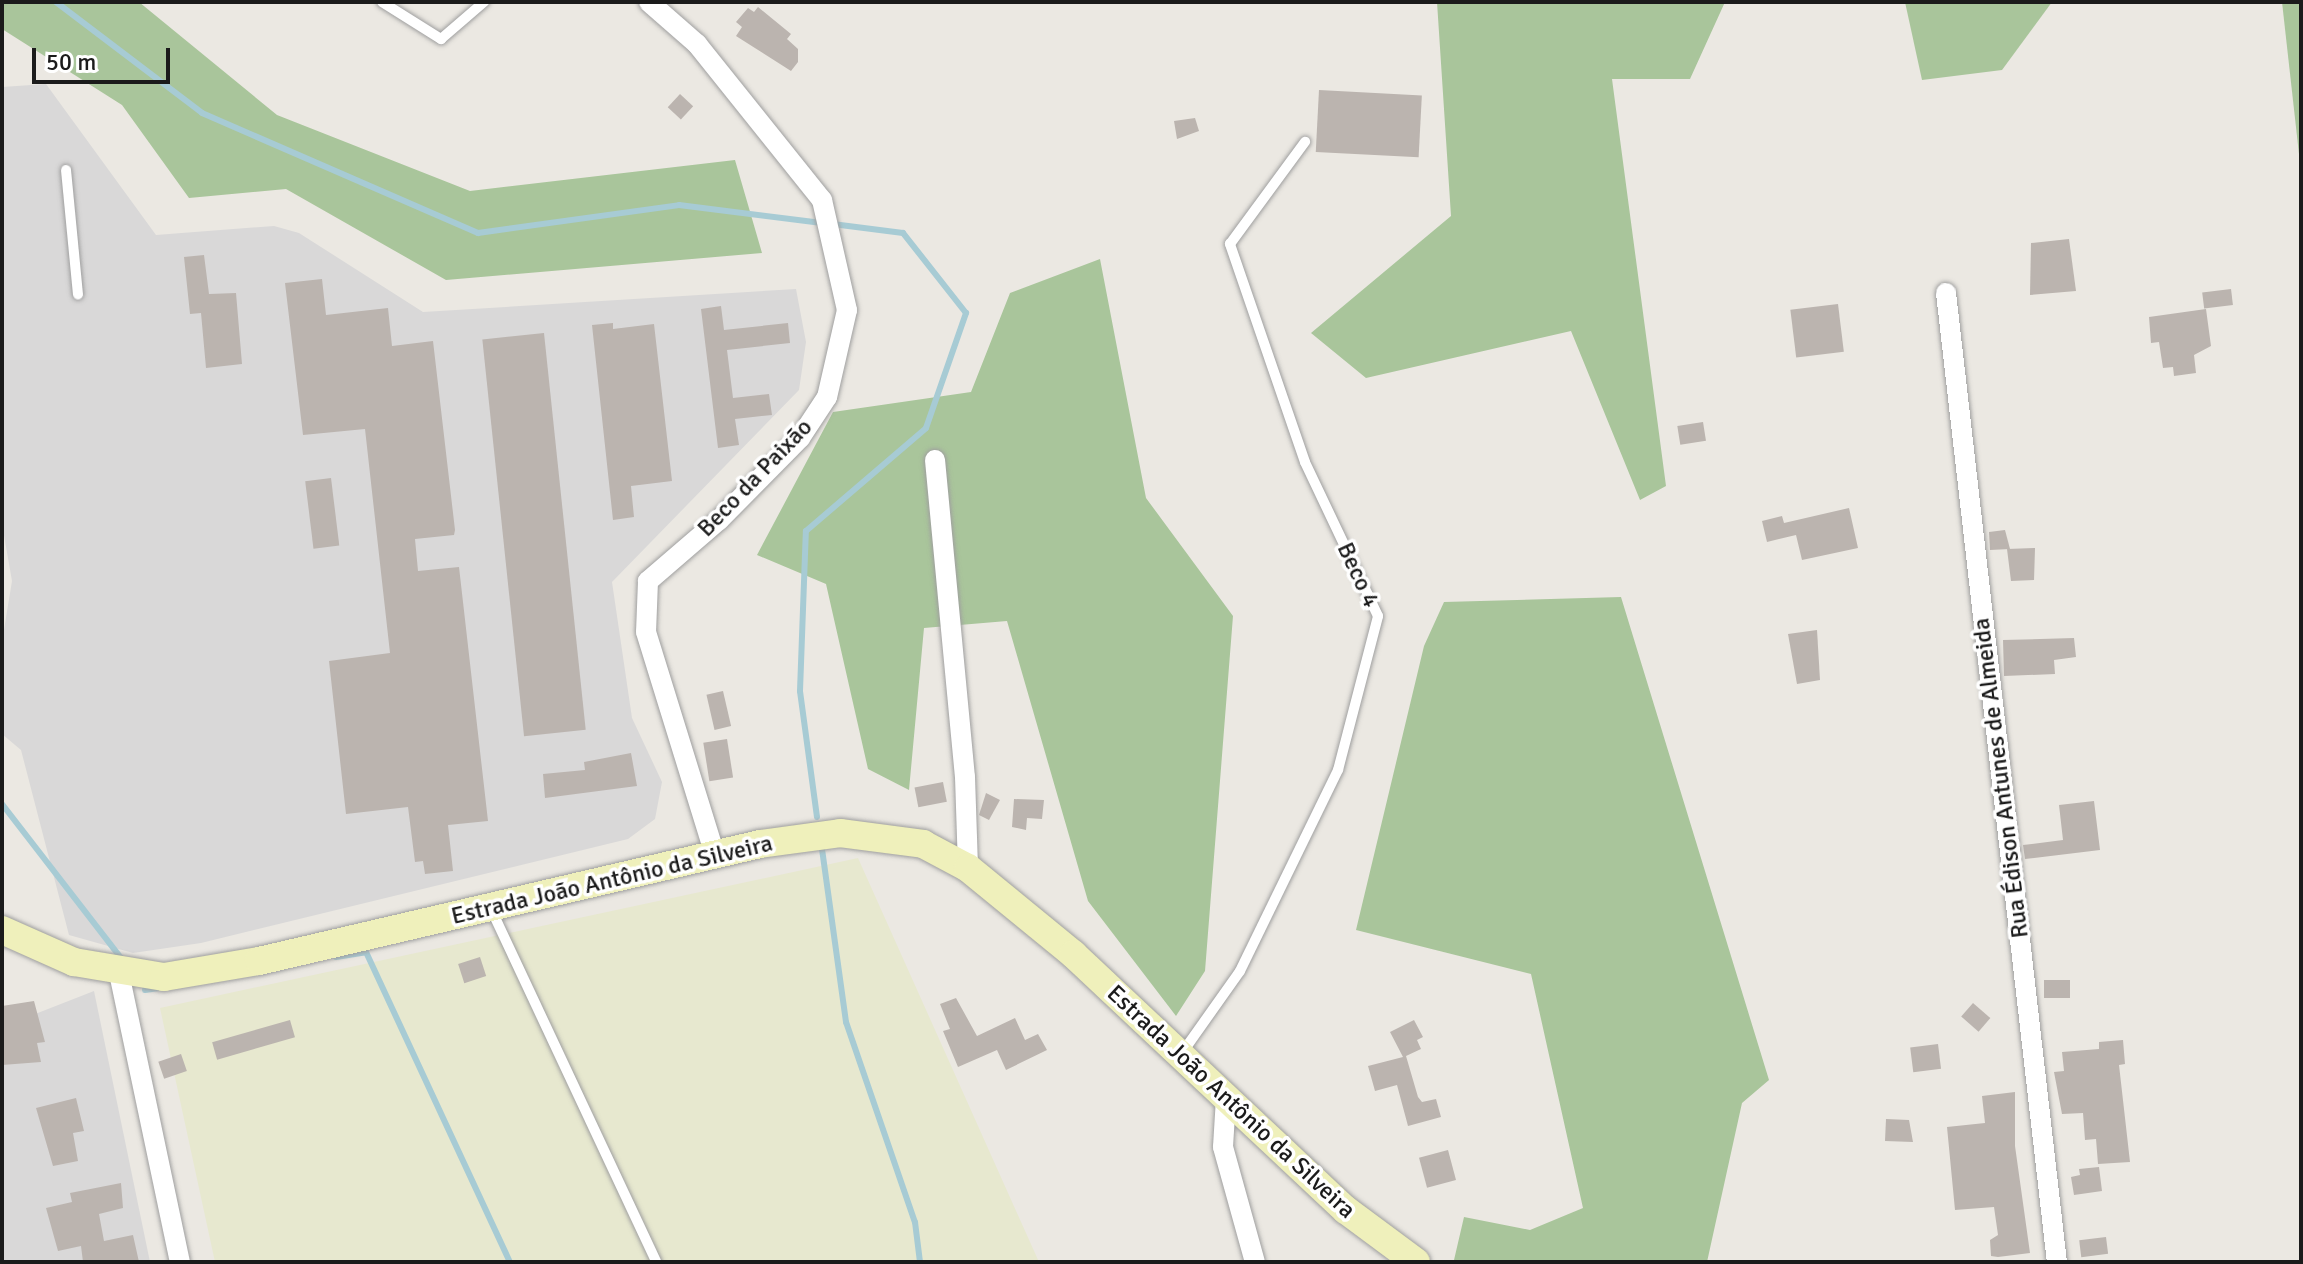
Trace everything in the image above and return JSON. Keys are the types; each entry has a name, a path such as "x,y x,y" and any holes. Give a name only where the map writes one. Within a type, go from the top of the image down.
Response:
{"main road":[{"name":"Estrada João Antônio da Silveira","path":"2,930 74,962 119,973 164,977 259,961 714,852 840,833 923,844 968,868 1073,954 1402,1259"}],"street":[{"name":"Beco da Paixão","path":"649,2 697,44 822,200 847,310 827,397 800,438 719,520 648,581 646,632 714,852"},
{"name":"Rua Édison Antunes de Almeida","path":"1946,293 2057,1262"},
{"path":"935,460 965,777 968,868"},
{"path":"119,973 180,1262"},
{"path":"1226,1098 1223,1147 1255,1262"}],"lane":[{"path":"382,2 441,39 484,2"},
{"name":"Beco 4","path":"1180,1055 1240,971 1338,770 1378,616 1305,462 1230,244 1305,142"},
{"path":"66,170 78,294"},
{"path":"491,907 656,1262"}],"shaded area":[{"path":"46,84 156,235 274,226 299,233 423,312 796,289 806,342 799,390 612,582 632,718 662,782 655,819 628,839 201,943 133,953 69,935 21,750 2,734 2,642 12,581 2,524 2,87"},
{"path":"94,991 150,1262 2,1262 2,1027"}],"green space":[{"path":"2,2 139,2 277,115 470,191 735,160 762,253 446,280 286,189 189,198 122,105 2,29"},
{"path":"1437,2 1725,2 1690,79 1612,79 1666,486 1640,500 1571,331 1366,378 1311,333 1451,216"},
{"path":"1905,2 2052,2 2002,70 1922,80"},
{"path":"2282,2 2301,2 2301,172"},
{"path":"1100,259 1146,498 1233,616 1205,971 1176,1016 1088,901 1007,621 924,628 909,790 868,769 826,584 757,555 833,412 971,392 1010,293"},
{"path":"1621,597 1769,1080 1742,1103 1707,1262 1458,1262 1454,1260 1464,1217 1530,1230 1583,1208 1531,974 1356,930 1424,646 1444,602"},
{"path":"858,858 1039,1262 215,1262 160,1008"}],"building":[{"path":"758,7 791,34 787,39 798,49 798,62 791,71 736,36 742,27 736,22 748,8 754,12"},
{"path":"1319,90 1422,95 1419,157 1316,152"},
{"path":"680,94 693,106 681,119 668,107"},
{"path":"1195,118 1199,131 1177,139 1174,121"},
{"path":"2069,239 2076,291 2030,295 2031,243"},
{"path":"204,255 209,294 236,293 242,364 206,368 201,313 190,314 184,257"},
{"path":"322,279 326,315 388,308 392,346 433,341 455,530 454,535 415,539 418,571 459,567 488,821 448,825 453,871 425,874 423,861 415,862 408,807 346,814 329,661 390,653 365,429 303,435 285,283"},
{"path":"2231,289 2233,305 2204,308 2202,293"},
{"path":"1838,304 1844,352 1796,357 1790,310"},
{"path":"721,306 724,330 788,323 790,343 727,350 733,398 769,394 772,415 735,419 739,445 718,448 701,309"},
{"path":"2206,309 2211,346 2194,355 2196,373 2174,376 2173,367 2163,368 2159,342 2151,343 2149,317"},
{"path":"613,323 613,329 654,324 672,481 631,486 634,517 613,520 592,325"},
{"path":"544,333 586,730 524,736 482,339"},
{"path":"1703,422 1706,441 1680,445 1677,426"},
{"path":"331,478 339,545 313,549 305,481"},
{"path":"1849,508 1858,548 1802,560 1796,535 1767,542 1762,521 1782,516 1784,523"},
{"path":"2005,530 2010,549 1990,550 1989,532"},
{"path":"2035,548 2034,580 2011,581 2007,549"},
{"path":"1817,630 1820,680 1797,684 1788,634"},
{"path":"2074,638 2076,657 2054,660 2055,674 2004,676 2003,640"},
{"path":"723,691 731,726 715,730 706,695"},
{"path":"727,739 733,778 709,781 703,743"},
{"path":"631,753 637,786 545,798 543,774 585,770 584,762"},
{"path":"943,782 947,802 918,807 915,788"},
{"path":"986,793 1000,800 989,820 979,815"},
{"path":"1014,799 1044,800 1042,819 1027,818 1026,830 1012,827"},
{"path":"2094,801 2100,850 2025,859 2023,845 2063,840 2059,805"},
{"path":"480,957 486,976 464,983 458,964"},
{"path":"2044,980 2070,980 2070,998 2044,998"},
{"path":"956,998 977,1036 1015,1018 1025,1040 1038,1034 1047,1050 1006,1070 997,1050 958,1067 943,1031 950,1029 940,1004"},
{"path":"34,1001 45,1042 37,1043 41,1062 2,1065 2,1006"},
{"path":"1973,1003 1990,1018 1979,1032 1961,1017"},
{"path":"290,1020 295,1037 217,1060 212,1042"},
{"path":"1414,1020 1423,1037 1417,1040 1421,1049 1406,1056 1418,1097 1422,1102 1436,1099 1441,1117 1408,1126 1397,1085 1375,1091 1368,1066 1403,1057 1390,1032"},
{"path":"2123,1040 2125,1064 2119,1065 2130,1162 2098,1164 2096,1139 2085,1140 2083,1113 2062,1114 2054,1072 2064,1071 2062,1052 2099,1049 2099,1042"},
{"path":"1938,1044 1941,1069 1913,1072 1910,1047"},
{"path":"181,1054 187,1071 164,1079 158,1062"},
{"path":"2015,1092 2015,1146 2030,1253 1998,1257 1991,1256 1990,1240 1998,1235 1994,1207 1955,1210 1947,1127 1985,1123 1982,1096"},
{"path":"76,1098 84,1131 73,1133 78,1161 53,1166 36,1108"},
{"path":"1886,1119 1909,1120 1913,1142 1885,1141"},
{"path":"1448,1150 1456,1180 1427,1188 1419,1158"},
{"path":"2099,1167 2102,1191 2074,1195 2071,1177 2080,1175 2079,1169"},
{"path":"121,1183 123,1208 99,1214 104,1241 133,1235 139,1262 83,1262 81,1246 58,1251 46,1208 72,1202 70,1193"},
{"path":"2106,1237 2108,1254 2081,1257 2079,1240"}],"waterway":[{"path":"56,2 202,113 478,233 679,205 822,223"},
{"path":"817,817 800,691 806,531 926,428 966,313 903,233 833,224"},
{"path":"2,804 122,959"},
{"path":"822,849 846,1022 915,1222 920,1262"},
{"path":"336,957 366,952 510,1262"},
{"path":"145,990 159,988"}]}
